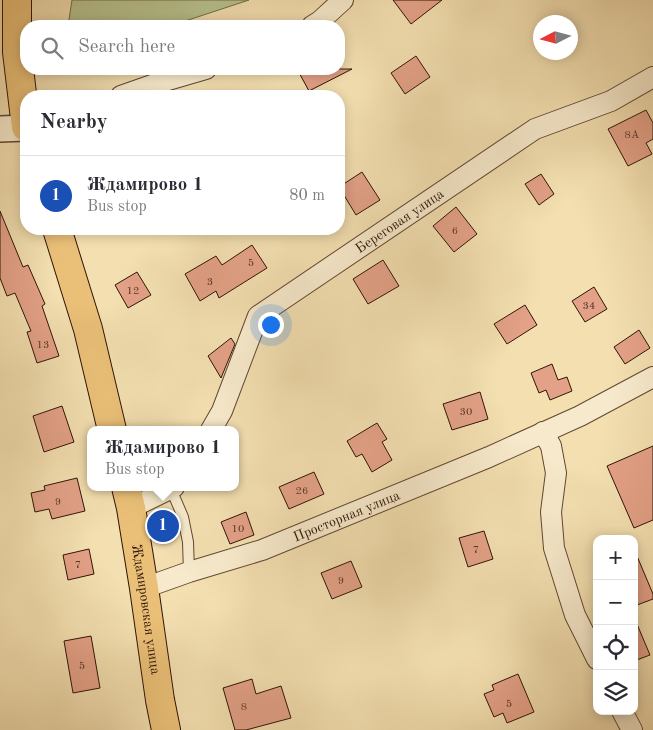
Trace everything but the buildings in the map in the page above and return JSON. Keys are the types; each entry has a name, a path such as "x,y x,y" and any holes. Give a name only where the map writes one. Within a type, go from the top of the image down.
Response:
{"main road":[{"path":"17,0 16,52 21,90"},
{"path":"59,235 88,329 111,426"},
{"name":"Ждамировская улица","path":"129,497 166,730"}],"street":[{"path":"322,20 343,0"},
{"path":"138,90 185,75"},
{"name":"Береговая улица","path":"213,426 222,411 258,316 535,129 611,101 653,77"},
{"path":"0,129 20,128"},
{"name":"Просторная улица","path":"144,588 262,550 489,457 580,416 653,376"},
{"path":"543,432 551,446 556,473 551,512 554,548 575,615 593,651"},
{"path":"129,497 158,491"},
{"path":"624,715 632,730"}],"lane":[{"path":"174,491 184,518 188,542 189,572"}],"green space":[{"path":"72,0 249,0 188,20 69,20"}],"place":[{"name":"Ждамирово 1","path":"163,526"}]}
